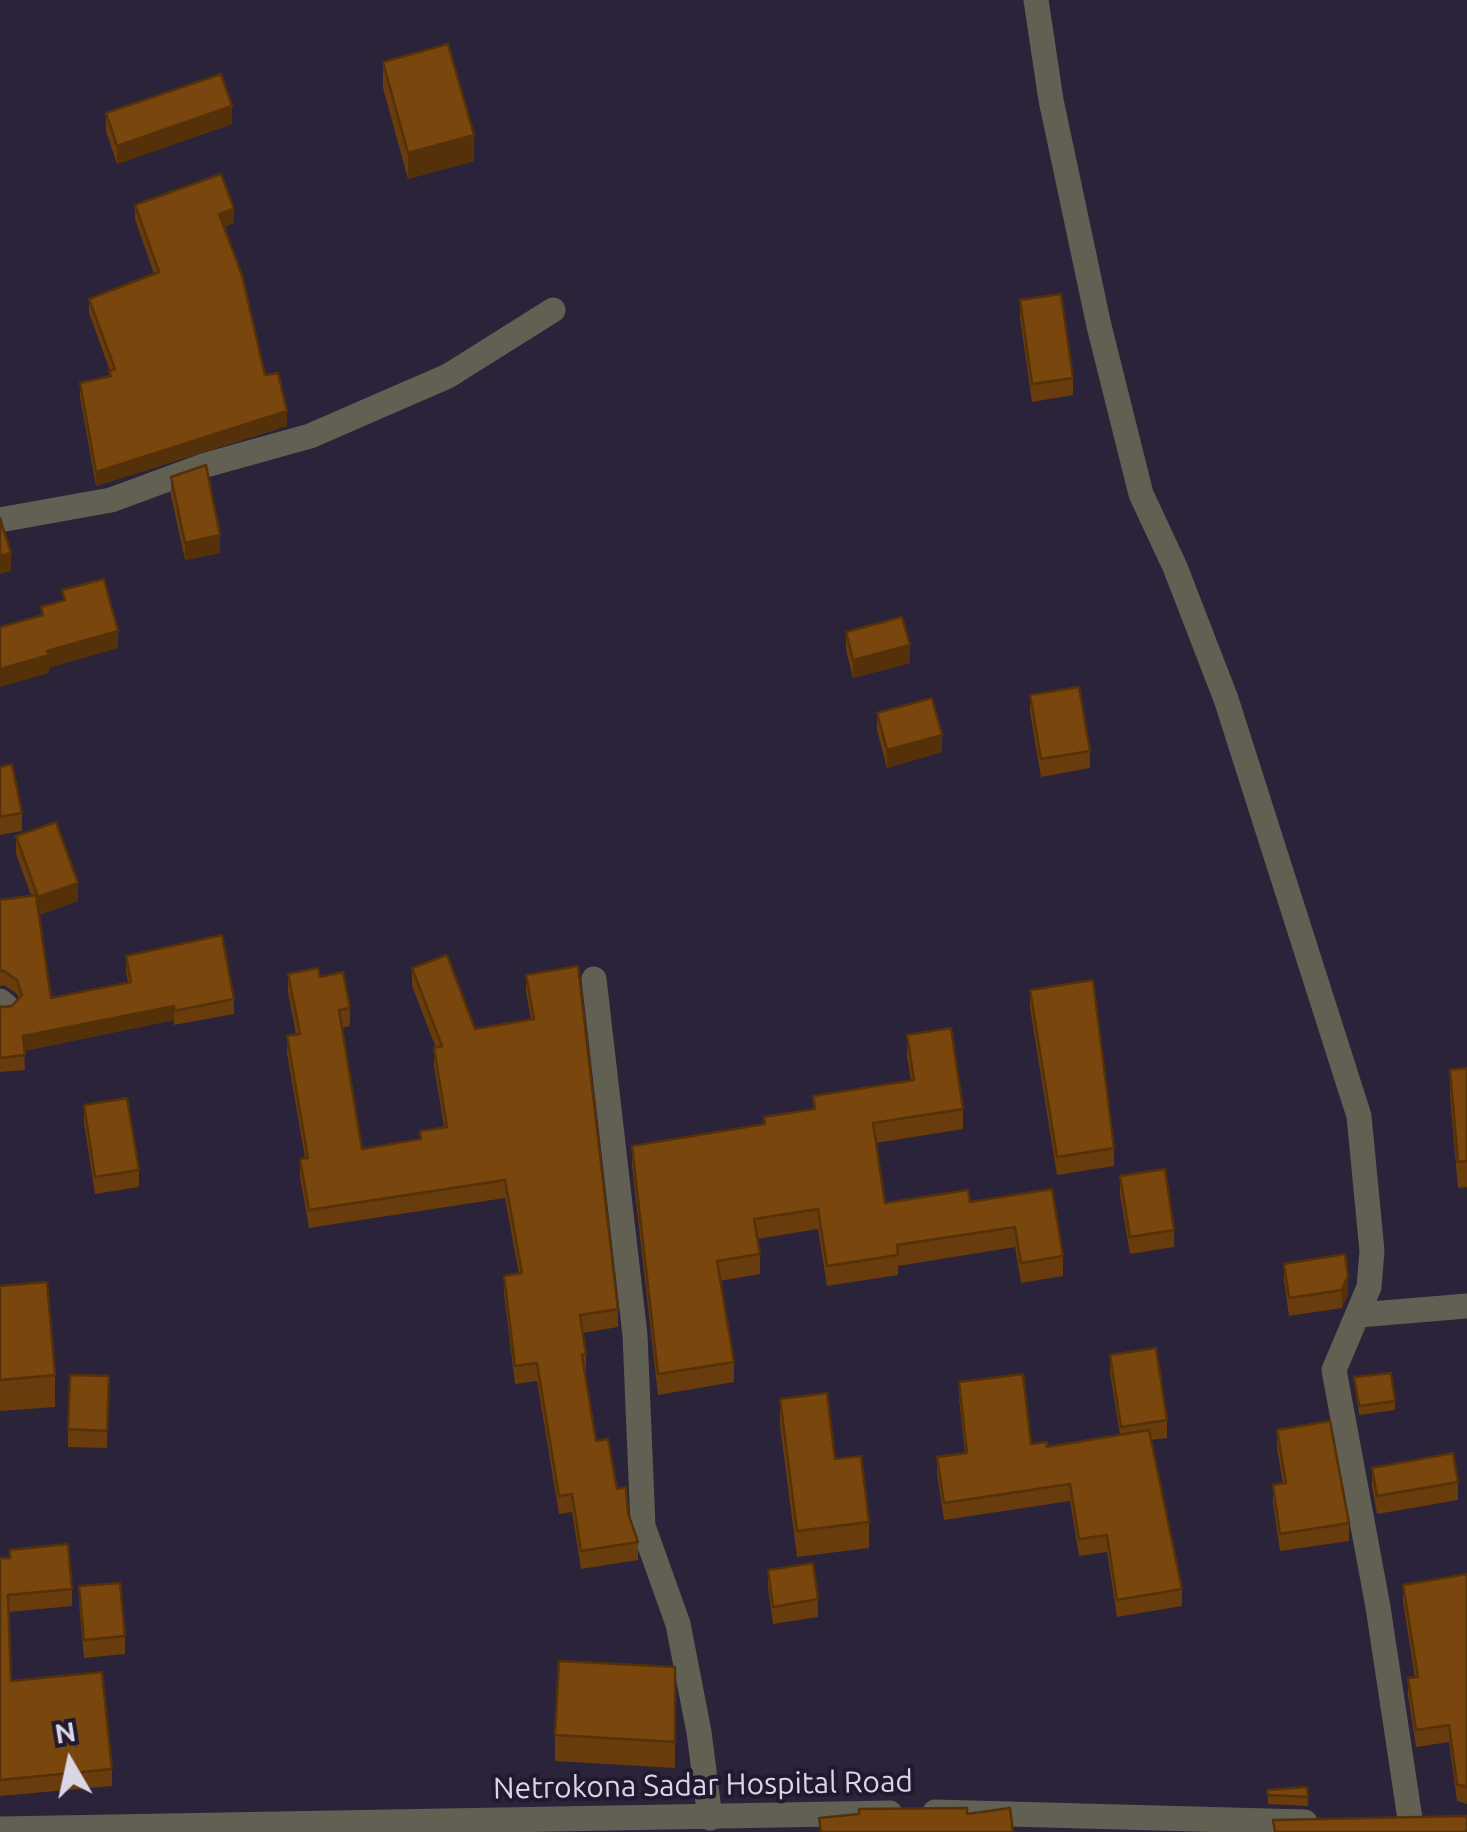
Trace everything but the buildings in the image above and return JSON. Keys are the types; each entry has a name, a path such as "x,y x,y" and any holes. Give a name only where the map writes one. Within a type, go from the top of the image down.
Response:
{"street":[{"path":"1036,0 1051,100 1099,326 1141,494 1175,567 1226,700 1352,1090 1366,1165 1372,1251 1369,1286 1336,1357 1335,1382 1420,1819 1375,1820"},
{"path":"0,520 111,500 206,464 310,436 448,376 553,310"},
{"path":"594,979 635,1336 643,1526 678,1624 699,1732 710,1818"},
{"path":"1358,1315 1467,1306"},
{"name":"Netrokona Sadar Hospital Road","path":"0,1829 991,1811 1323,1822"}]}
